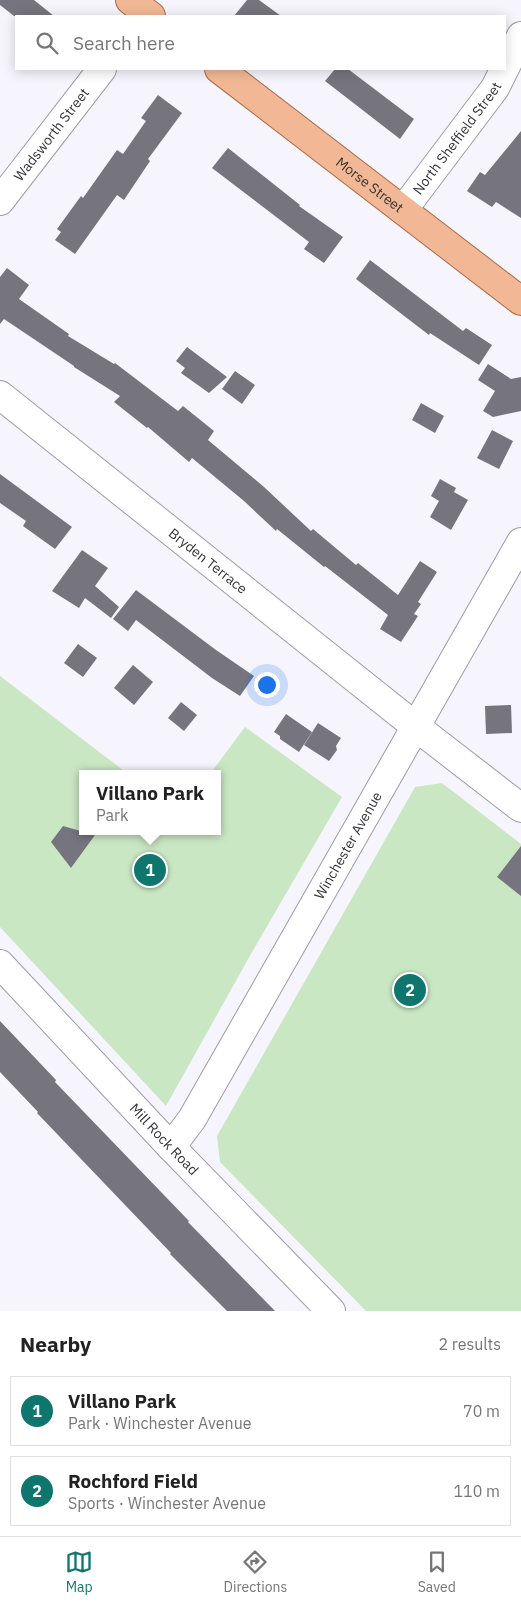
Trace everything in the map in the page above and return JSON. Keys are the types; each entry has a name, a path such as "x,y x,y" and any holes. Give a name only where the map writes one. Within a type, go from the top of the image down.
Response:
{"main road":[{"name":"Morse Street","path":"221,70 521,301"}],"street":[{"name":"North Sheffield Street","path":"506,66 521,36"},
{"name":"Wadsworth Street","path":"0,201 101,70"},
{"name":"North Sheffield Street","path":"403,210 495,88 504,70"},
{"name":"Bryden Terrace","path":"0,395 415,726 521,808"},
{"name":"Winchester Avenue","path":"171,1146 192,1119 521,542"},
{"name":"Mill Rock Road","path":"0,964 171,1146 331,1311"}],"green space":[{"path":"0,676 123,770 79,770 79,835 221,835 221,770 213,770 245,727 342,797 166,1106 0,927"},
{"path":"442,783 521,844 521,1311 366,1311 220,1162 217,1136 415,787"}],"building":[{"path":"0,0 34,0 53,15 14,16 0,5"},
{"path":"247,0 259,0 280,15 235,15"},
{"path":"334,70 349,70 414,119 400,139 325,81"},
{"path":"158,95 182,113 148,159 150,161 124,200 117,195 75,254 55,240 61,232 57,229 81,196 83,198 117,150 123,154 146,121 141,118"},
{"path":"521,131 521,218 496,202 492,207 467,191 480,172 485,175"},
{"path":"228,148 299,206 343,237 324,263 304,249 309,242 212,168"},
{"path":"370,260 463,331 466,328 492,345 479,365 430,333 429,335 356,279"},
{"path":"7,268 29,285 19,299 69,334 68,336 115,363 178,411 183,406 214,431 208,440 264,487 311,531 313,529 356,565 358,563 398,595 420,561 437,572 418,602 421,604 414,614 418,616 401,642 380,629 388,615 277,529 276,531 244,501 192,458 189,462 148,427 114,402 120,396 4,319 0,324 0,277"},
{"path":"187,347 227,377 209,393 181,373 185,368 176,361"},
{"path":"488,364 511,379 521,377 521,411 493,417 483,411 495,391 478,380"},
{"path":"235,371 255,385 242,404 222,389"},
{"path":"421,403 444,416 435,433 412,420"},
{"path":"492,430 513,441 499,469 477,458"},
{"path":"0,474 72,527 55,549 23,526 26,521 0,503"},
{"path":"440,479 456,488 454,492 468,500 451,530 430,517 439,501 431,496"},
{"path":"82,550 108,568 95,586 119,607 111,618 85,598 79,608 52,591"},
{"path":"136,590 254,676 240,696 212,678 136,620 128,631 113,619"},
{"path":"78,644 97,658 83,677 64,663"},
{"path":"133,665 153,682 134,705 114,688"},
{"path":"181,702 197,715 184,731 168,718"},
{"path":"511,705 512,733 486,734 485,706"},
{"path":"286,714 312,732 299,752 280,739 280,736 274,732"},
{"path":"318,723 341,738 336,746 337,750 329,761 304,745"},
{"path":"63,826 79,830 79,835 95,835 71,868 51,842"},
{"path":"521,846 521,896 497,877"},
{"path":"0,1021 56,1080 55,1082 275,1311 227,1311 170,1254 0,1072"}],"place":[{"name":"Villano Park","path":"150,870"},
{"name":"Rochford Field","path":"410,990"}]}
